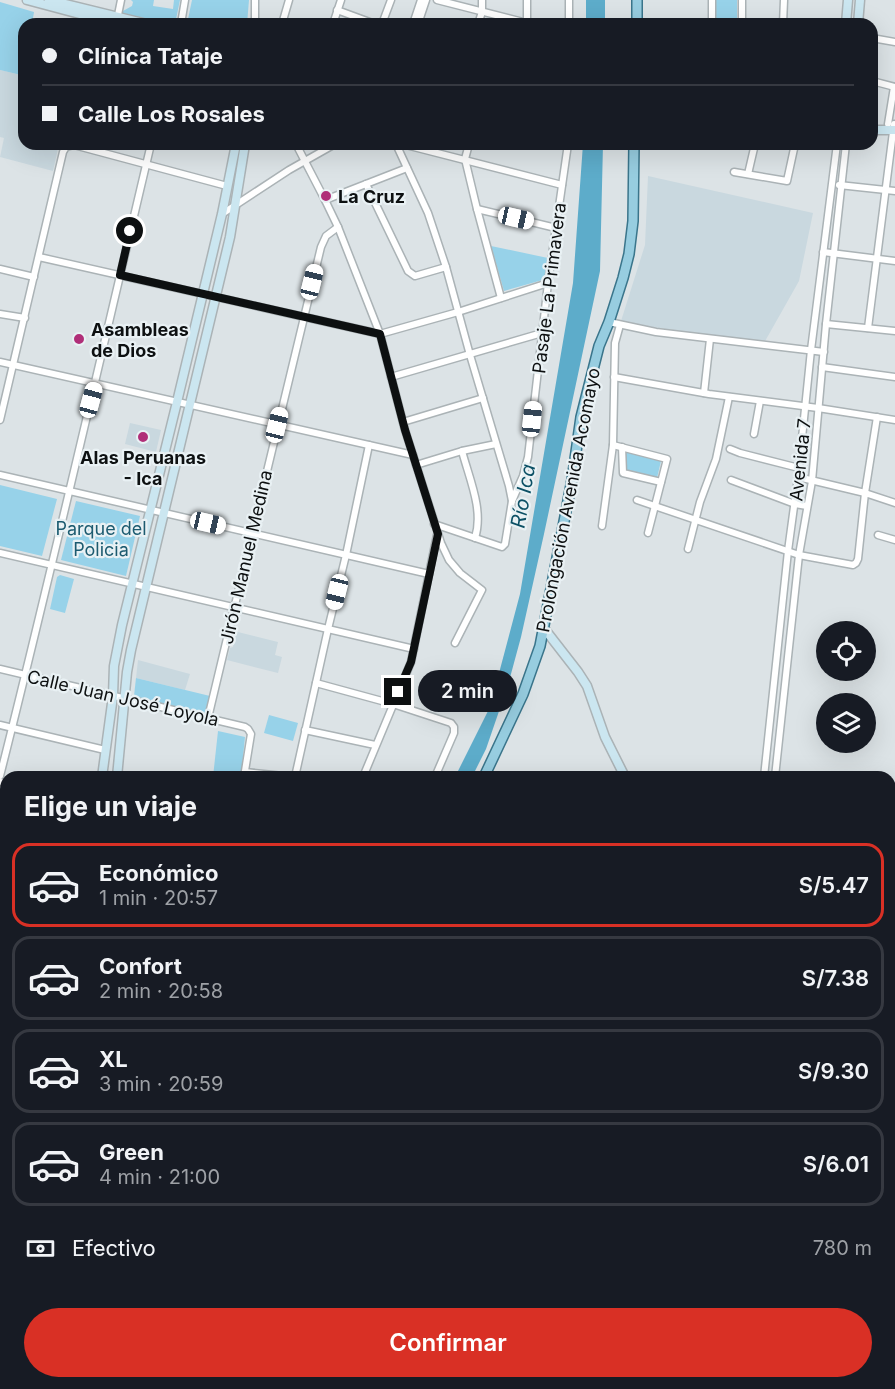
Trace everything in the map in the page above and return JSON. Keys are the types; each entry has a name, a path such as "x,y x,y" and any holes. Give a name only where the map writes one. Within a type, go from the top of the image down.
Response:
{"main road":[{"path":"637,0 637,18"},
{"name":"Prolongación Avenida Acomayo","path":"487,771 524,694 537,658 572,480 581,417 599,346 626,268 633,231 634,150"}],"street":[{"path":"27,0 49,2 106,18"},
{"path":"118,18 121,0"},
{"path":"182,18 184,0"},
{"path":"255,0 255,18"},
{"path":"284,18 289,0"},
{"path":"335,18 340,0"},
{"path":"384,18 391,0"},
{"path":"414,18 421,0"},
{"path":"420,18 426,0"},
{"path":"437,0 507,18"},
{"path":"480,18 482,0"},
{"path":"527,0 528,18"},
{"path":"569,0 569,18"},
{"path":"712,0 712,18"},
{"path":"742,0 742,18"},
{"path":"783,18 784,0"},
{"path":"846,18 848,0"},
{"path":"858,18 860,0"},
{"path":"337,10 359,18"},
{"path":"878,39 895,42"},
{"path":"868,328 893,126 895,87 878,83"},
{"path":"878,125 893,126"},
{"path":"878,129 893,126"},
{"path":"0,420 65,150"},
{"path":"92,150 228,186"},
{"path":"1,771 150,150"},
{"path":"103,771 113,696 114,666 222,214 235,150"},
{"path":"118,771 131,650 230,237 244,150"},
{"path":"299,150 338,227 380,334 412,455 434,525 449,560 482,592 454,643"},
{"path":"222,214 324,150"},
{"path":"399,150 428,213 446,267 512,501 503,547 434,525"},
{"path":"427,150 562,184"},
{"path":"467,150 465,159 501,298"},
{"name":"Pasaje La Primavera","path":"512,501 528,457 548,283 567,150"},
{"path":"748,174 754,150"},
{"path":"734,172 787,181 794,150"},
{"name":"Avenida 7","path":"765,771 811,350 836,150"},
{"name":"Avenida 7","path":"776,771 799,555 812,481 826,324 845,150"},
{"path":"326,200 407,168"},
{"path":"366,184 408,271 415,276 446,267"},
{"path":"832,184 895,191"},
{"path":"477,209 556,228"},
{"name":"Jirón Manuel Medina","path":"208,718 322,242 330,232 338,227"},
{"path":"823,252 895,261"},
{"path":"39,257 380,334 548,283"},
{"path":"0,269 34,277"},
{"path":"0,314 25,318"},
{"path":"609,322 656,332 824,352"},
{"path":"826,324 895,331"},
{"path":"602,525 613,445 615,343 620,325"},
{"path":"391,377 542,333"},
{"path":"704,393 710,339"},
{"path":"0,362 412,455"},
{"path":"822,367 895,376"},
{"path":"614,377 729,397 895,420"},
{"path":"688,549 700,502 717,453 729,397"},
{"path":"403,422 483,399"},
{"path":"754,434 760,400"},
{"path":"637,500 799,555 853,565 858,559 865,493 877,417"},
{"path":"416,465 462,451 496,444"},
{"path":"295,771 369,445"},
{"path":"613,445 667,459 648,533"},
{"path":"621,447 624,473 661,482"},
{"path":"730,449 799,468"},
{"path":"462,451 477,506 475,538"},
{"path":"0,475 429,573"},
{"path":"798,477 865,493 895,503"},
{"path":"731,480 795,504 807,506"},
{"path":"365,771 411,662 438,534"},
{"path":"878,535 895,540"},
{"path":"0,553 414,649"},
{"path":"543,627 587,686 605,737 622,771"},
{"name":"Calle Juan José Loyola","path":"0,669 245,727 251,734 246,771"},
{"path":"316,683 393,704 450,723 454,728 454,733 438,771"},
{"path":"0,725 105,750"},
{"path":"305,730 375,745"}],"shaded area":[{"path":"586,0 605,0 605,18 586,18"},
{"path":"0,70 18,74 18,150 58,150 53,171 0,157 4,138 0,137"},
{"name":"Río Ica","path":"583,150 603,150 600,271 521,637 508,685 486,749 475,771 458,771 490,707 520,594 573,283"},
{"path":"648,176 813,213 799,281 764,343 621,321 645,245"},
{"name":"Alas Peruanas - Ica","path":"130,423 161,430 156,452 125,444"},
{"path":"234,631 278,642 275,655 282,657 278,673 227,660 230,648 233,647"},
{"path":"138,660 190,674 185,690 136,678"}],"green space":[{"path":"131,0 154,0 153,6 173,9 174,0 180,0 176,18 123,16 123,11 132,6"},
{"path":"192,0 249,0 248,18 188,18"},
{"path":"713,0 737,0 737,18 713,18"},
{"path":"0,2 34,12 33,18 18,18 18,74 0,70"},
{"path":"491,246 548,258 546,279 504,291"},
{"path":"625,451 661,461 657,478 626,470"},
{"path":"0,485 57,499 42,556 0,546"},
{"name":"Parque del Policia","path":"76,501 140,516 126,576 61,560"},
{"path":"60,575 74,579 65,613 50,609 57,577"},
{"path":"136,678 210,696 205,714 134,696"},
{"path":"269,715 298,723 293,741 264,733"},
{"path":"218,731 245,737 242,771 214,771"}],"place":[{"name":"La Cruz","path":"326,196"},
{"name":"Asambleas de Dios","path":"79,339"},
{"name":"Alas Peruanas - Ica","path":"143,437"}],"route":[{"path":"130,231 120,275 380,334 405,430 438,534 411,662 398,692"}]}
